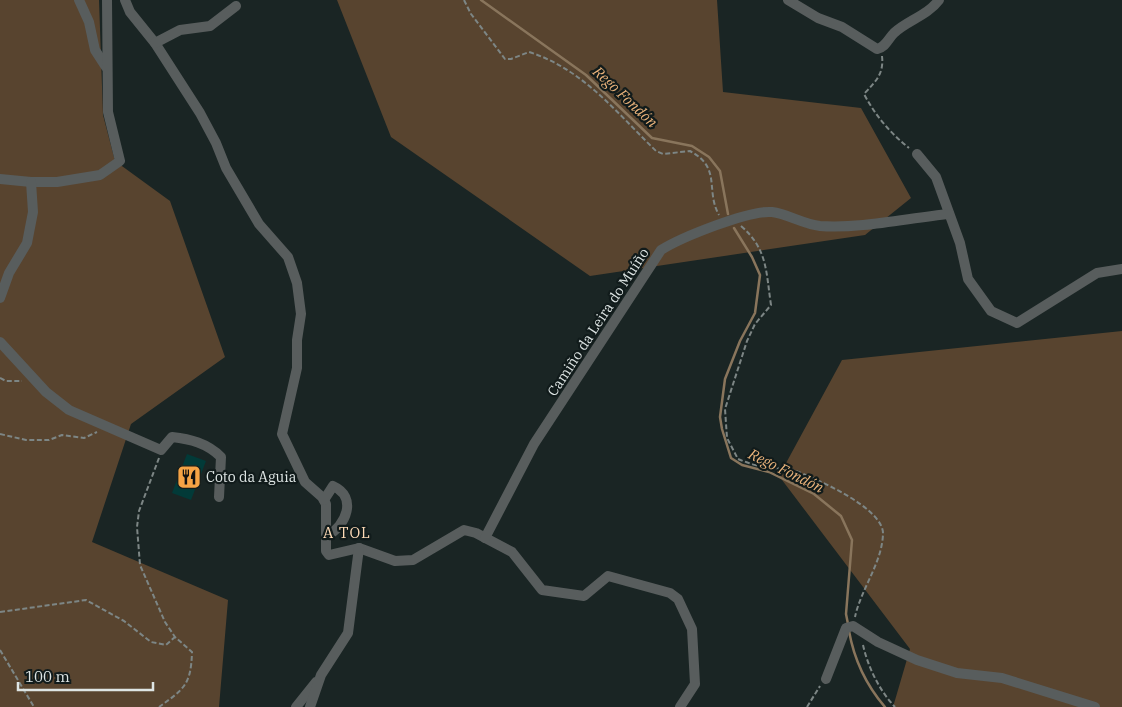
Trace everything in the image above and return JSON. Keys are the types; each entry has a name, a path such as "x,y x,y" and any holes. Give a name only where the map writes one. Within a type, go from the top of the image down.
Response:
{"street":[{"path":"79,0 89,22 95,50 106,67"},
{"path":"0,179 57,182 100,175 120,161 108,112 106,67 108,0"},
{"path":"125,0 130,12 155,43 200,113 216,142 226,168 259,224 288,258 298,283 301,314 297,340 297,368 282,434 305,482 326,504 325,548 329,555 359,548 395,561 413,560 464,530 512,552 542,590 584,596 608,576 670,594 678,598 692,629 695,684 680,707"},
{"path":"788,0 818,18 842,27 877,49 881,48 894,33 931,10 939,0"},
{"path":"155,43 180,30 210,26 236,6"},
{"path":"917,154 936,177 960,243 968,279 991,311 1017,323 1097,273 1122,269"},
{"path":"0,298 9,273 27,243 33,212 31,182"},
{"name":"Camiño da Leira do Muíño","path":"485,538 534,444 661,250 679,239 753,212 772,212 818,226 949,214"},
{"path":"0,342 35,381 69,410 161,450 172,437 191,439 215,451 220,457 218,497"},
{"path":"324,500 333,486 340,489 347,499 348,507 343,523 335,532 326,536"},
{"path":"296,707 321,675 348,633 359,548"},
{"path":"826,679 846,628 853,626 878,642 917,660 957,673 1002,678 1095,707"},
{"path":"310,707 321,675"}],"path":[{"path":"464,0 470,14 505,59 511,59 529,52 561,65 581,78 656,151 663,154 690,151 702,158 710,168 716,210 757,243 765,257 771,304 755,324 740,360 726,409 727,438 738,458 753,465 791,469 802,474 855,500 867,508 881,525 883,533 881,550 861,595 853,626"},
{"path":"881,48 882,70 879,78 864,94 881,120 896,138 917,154"},
{"path":"0,378 6,381 35,381"},
{"path":"0,434 26,440 49,440 62,435 84,438 107,427"},
{"path":"159,707 182,691 191,673 192,652 175,637 165,622 140,565 137,527 139,511 161,450"},
{"path":"0,612 86,600 124,621 151,642 166,645 175,637"},
{"path":"863,644 866,659 884,696 895,707"},
{"path":"0,650 34,707"},
{"path":"807,707 816,689 826,679"}],"shaded area":[{"path":"0,0 99,0 103,115 115,161 170,201 225,357 131,424 92,542 228,600 219,707 0,707"},
{"path":"337,0 717,0 723,92 861,108 911,198 865,235 590,276 391,137"},
{"path":"1122,331 1122,707 893,707 910,649 779,476 842,360"}],"building":[{"name":"Coto da Aguia","path":"187,454 206,461 191,500 172,493"}],"waterway":[{"name":"Rego Fondón","path":"481,0 586,75 652,138 692,146 709,157 720,171 728,214"},
{"name":"Rego Fondón","path":"734,228 752,257 760,275 755,313 740,341 725,379 720,417 722,429 731,458 742,465 769,472 814,494 841,516 852,540 846,614 848,624"},
{"name":"Rego Fondón","path":"849,631 854,652 862,671 872,690 885,707"}],"place":[{"name":"Coto da Aguia","path":"189,477"}],"district":[{"name":"A TOL","path":"347,533"}]}
